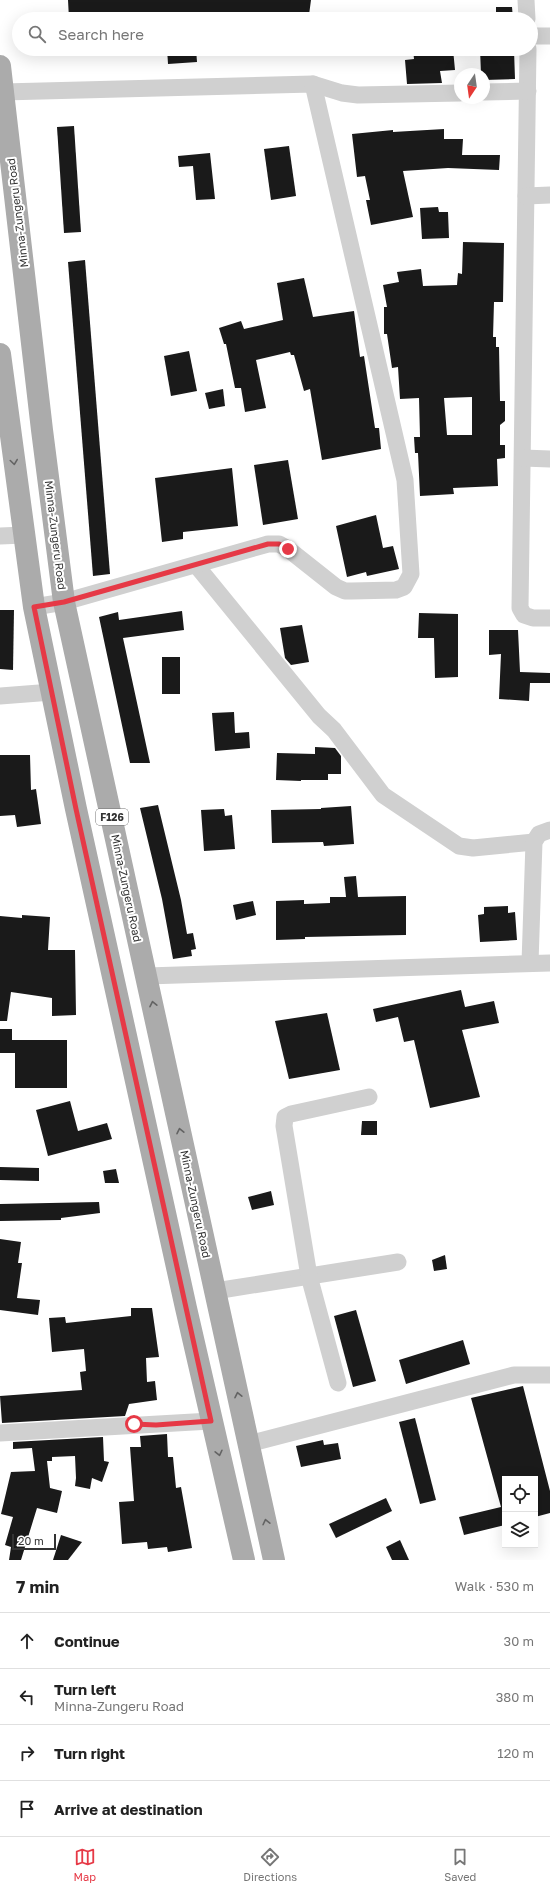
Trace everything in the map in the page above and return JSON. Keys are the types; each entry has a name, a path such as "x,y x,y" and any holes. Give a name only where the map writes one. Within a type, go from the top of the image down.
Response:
{"main road":[{"name":"Minna-Zungeru Road","path":"0,66 42,430 64,602 274,1560"},
{"name":"F126","path":"0,354 5,433 24,535 34,607 211,1421 244,1560"}],"street":[{"path":"526,0 527,12"},
{"path":"538,36 550,36"},
{"path":"528,56 520,608 524,615 533,618 550,618"},
{"path":"34,607 64,602 196,566 268,544 279,544 336,587 345,591 396,590 404,587 411,574 404,480 313,84"},
{"path":"3,92 313,84 342,93 358,95 454,93"},
{"path":"490,92 528,91"},
{"path":"526,196 550,195"},
{"path":"523,458 550,459"},
{"path":"0,536 24,535"},
{"path":"196,566 319,716 334,730 383,795 459,846 473,848 534,842"},
{"path":"0,696 52,692"},
{"path":"530,963 534,842 539,834 550,830"},
{"path":"147,976 550,963"},
{"path":"338,1383 309,1276 284,1126 285,1117 291,1114 369,1097"},
{"path":"215,1291 398,1262"},
{"path":"248,1444 514,1375 550,1375"},
{"path":"0,1433 211,1421"}],"building":[{"path":"68,0 311,0 309,12 69,12"},
{"path":"496,7 512,7 512,12 496,12"},
{"path":"167,56 197,56 197,62 168,64"},
{"path":"414,56 454,56 455,68 454,70 440,71 442,83 407,84 405,60 414,59"},
{"path":"480,56 514,56 515,79 490,80 490,68 481,68"},
{"path":"74,126 81,232 64,233 57,127"},
{"path":"444,129 444,139 463,139 462,155 500,155 499,170 448,168 403,171 413,217 371,225 366,200 370,200 365,176 357,177 352,134 393,130 393,132"},
{"path":"289,146 296,196 271,200 264,149"},
{"path":"210,153 215,199 196,200 193,166 179,167 178,156"},
{"path":"438,207 439,212 448,212 449,238 422,239 420,208"},
{"path":"463,242 504,243 503,302 494,302 493,337 496,337 496,347 499,347 500,401 505,401 505,421 500,425 500,445 505,445 505,458 497,459 498,486 453,488 454,494 420,496 418,453 415,453 414,437 420,437 419,398 400,399 398,367 392,368 387,334 384,334 384,307 387,307 383,285 399,282 397,272 421,269 423,286 457,285 458,273 462,274","holes":["472,397 472,435 447,435 444,398"]},
{"path":"85,260 110,574 93,576 68,262"},
{"path":"304,278 313,317 354,311 360,357 364,356 375,428 379,428 381,449 322,460 310,389 304,391 294,355 291,355 290,352 256,360 266,408 245,412 241,388 235,388 226,344 224,344 219,328 241,321 244,329 283,320 277,283"},
{"path":"189,351 197,391 171,396 164,356"},
{"path":"223,389 225,406 209,409 205,393"},
{"path":"288,460 298,519 263,525 254,465"},
{"path":"232,468 238,526 183,532 183,539 162,542 155,478"},
{"path":"376,515 383,548 393,546 399,569 367,576 366,572 347,577 336,526"},
{"path":"0,610 14,610 13,670 0,669"},
{"path":"182,611 184,630 123,638 150,763 130,763 99,617 118,612 119,620"},
{"path":"419,613 458,614 458,677 435,678 434,638 418,638"},
{"path":"302,625 309,662 291,665 285,658 280,628"},
{"path":"489,630 518,630 520,672 550,673 550,683 530,683 529,701 499,699 501,654 489,655"},
{"path":"162,657 180,657 180,694 162,694"},
{"path":"234,712 235,733 249,732 250,748 215,751 212,713"},
{"path":"315,747 335,748 341,756 341,774 328,774 328,780 276,780 277,753 315,754"},
{"path":"0,755 30,755 31,790 36,789 41,824 17,827 15,815 0,816"},
{"path":"158,805 181,900 187,934 193,933 196,949 191,950 192,956 173,959 162,899 140,808"},
{"path":"351,806 354,844 324,846 323,842 272,843 271,810 321,809"},
{"path":"224,809 225,816 232,815 235,849 204,851 201,810"},
{"path":"356,876 358,897 406,896 406,935 305,937 305,939 276,940 276,901 304,900 304,904 330,903 330,897 346,897 344,877"},
{"path":"253,901 256,915 236,920 233,905"},
{"path":"508,906 508,913 515,912 517,940 480,942 478,915 484,914 484,907"},
{"path":"22,915 50,917 48,950 75,950 76,1015 52,1016 52,998 11,992 7,1021 0,1021 0,916 22,918"},
{"path":"461,990 465,1007 494,1001 499,1023 462,1030 480,1097 430,1108 414,1040 404,1042 398,1017 376,1022 373,1009"},
{"path":"327,1013 340,1070 289,1079 275,1021"},
{"path":"0,1029 12,1029 12,1040 67,1040 67,1088 15,1088 15,1053 0,1053"},
{"path":"70,1101 78,1131 107,1123 112,1139 48,1156 36,1110"},
{"path":"362,1121 377,1121 377,1135 361,1135"},
{"path":"0,1167 39,1168 39,1181 0,1180"},
{"path":"116,1169 119,1183 105,1183 103,1171"},
{"path":"271,1191 274,1205 252,1210 248,1197"},
{"path":"99,1202 100,1213 61,1218 61,1220 0,1221 0,1204"},
{"path":"0,1239 21,1242 18,1263 22,1263 17,1298 40,1300 38,1315 0,1310"},
{"path":"445,1255 447,1269 434,1271 432,1260"},
{"path":"131,1308 152,1308 159,1357 146,1358 147,1382 155,1381 157,1400 129,1404 125,1416 2,1423 0,1396 82,1390 80,1372 86,1371 84,1349 52,1352 49,1318 65,1317 66,1323 131,1316"},
{"path":"356,1310 376,1381 353,1387 334,1316"},
{"path":"463,1340 470,1364 406,1384 399,1360"},
{"path":"523,1386 550,1491 550,1513 538,1516 538,1476 502,1476 502,1526 464,1535 459,1517 501,1507 471,1398"},
{"path":"415,1418 436,1500 420,1504 399,1422"},
{"path":"167,1434 168,1457 173,1457 176,1488 181,1487 192,1548 168,1552 167,1547 148,1549 147,1542 122,1544 119,1502 134,1501 130,1447 141,1447 140,1436"},
{"path":"103,1437 104,1461 109,1462 102,1482 92,1478 90,1489 75,1486 75,1456 52,1457 52,1461 47,1461 50,1488 62,1491 57,1513 37,1508 21,1560 9,1560 11,1547 5,1545 13,1517 1,1514 11,1472 35,1471 32,1448 13,1449 13,1442"},
{"path":"323,1440 324,1445 338,1443 341,1459 301,1467 296,1446"},
{"path":"386,1498 392,1511 336,1538 329,1524"},
{"path":"61,1535 82,1542 68,1560 53,1560"},
{"path":"400,1540 409,1560 392,1560 386,1547"}],"route":[{"path":"134,1424 156,1425 211,1421 76,809 34,607 64,602 196,566 268,544 279,544 288,549"}]}
